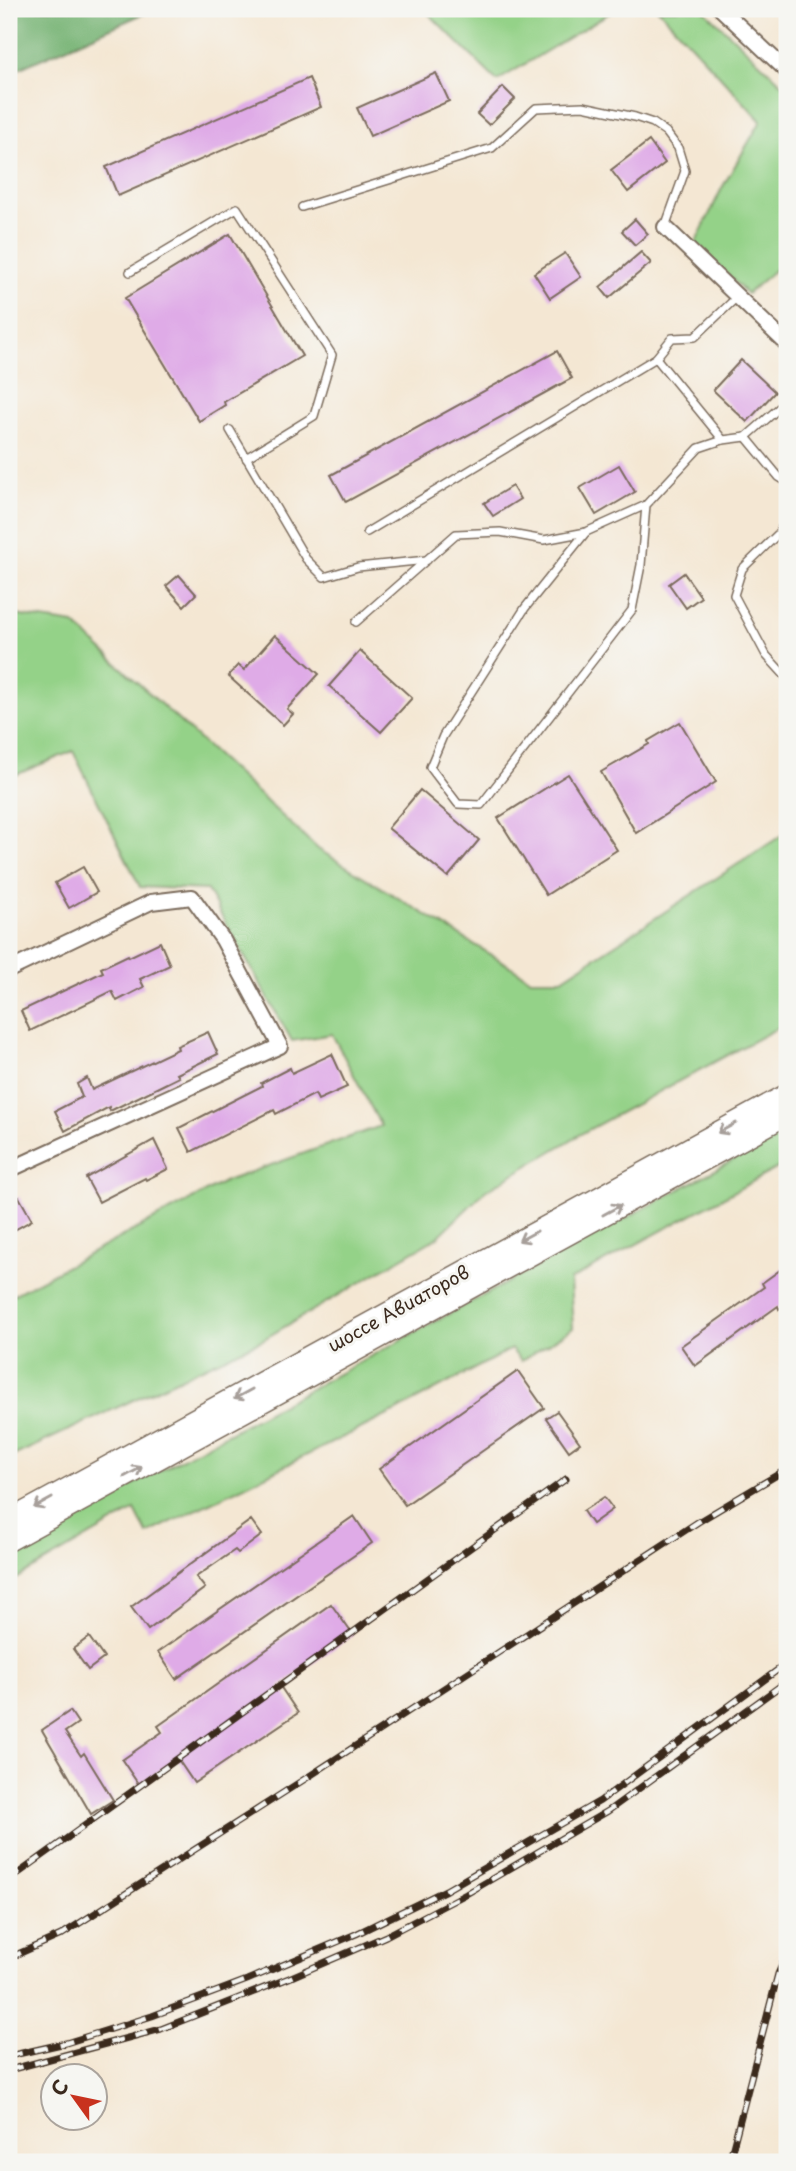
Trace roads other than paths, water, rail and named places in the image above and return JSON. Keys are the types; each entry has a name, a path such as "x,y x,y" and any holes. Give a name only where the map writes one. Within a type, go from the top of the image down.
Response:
{"main road":[{"name":"шоссе Авиаторов","path":"9,1521 787,1095"},
{"name":"шоссе Авиаторов","path":"9,1540 787,1114"}],"street":[{"path":"721,9 787,71"},
{"path":"665,227 787,344"},
{"path":"9,970 150,902 192,897 223,940 279,1046 9,1170"}],"lane":[{"path":"302,207 492,148 536,108 583,106 653,123 666,132 678,148 685,171 665,227"},
{"path":"130,272 237,208 332,355 314,416 247,457"},
{"path":"367,532 656,358 672,338 695,337 738,297"},
{"path":"656,358 723,440"},
{"path":"356,622 456,534 500,533 544,540 586,532 646,505 699,448 723,440 746,437 787,401"},
{"path":"230,430 306,559 324,577 358,568 427,560"},
{"path":"746,437 779,477 787,482"},
{"path":"586,532 525,608 443,736 430,767 458,804 481,806 632,610 641,565 646,505"},
{"path":"787,518 779,533 742,569 734,595 766,655 787,678"}],"railway":[{"path":"9,1958 61,1935 698,1522 787,1469"},
{"path":"9,1880 566,1479"},
{"path":"9,2056 66,2043 152,2016 247,1980 356,1934 446,1890 600,1801 787,1663"},
{"path":"9,2070 161,2029 386,1936 466,1894 608,1811 787,1681"},
{"path":"729,2162 778,1974 787,1954"}]}
